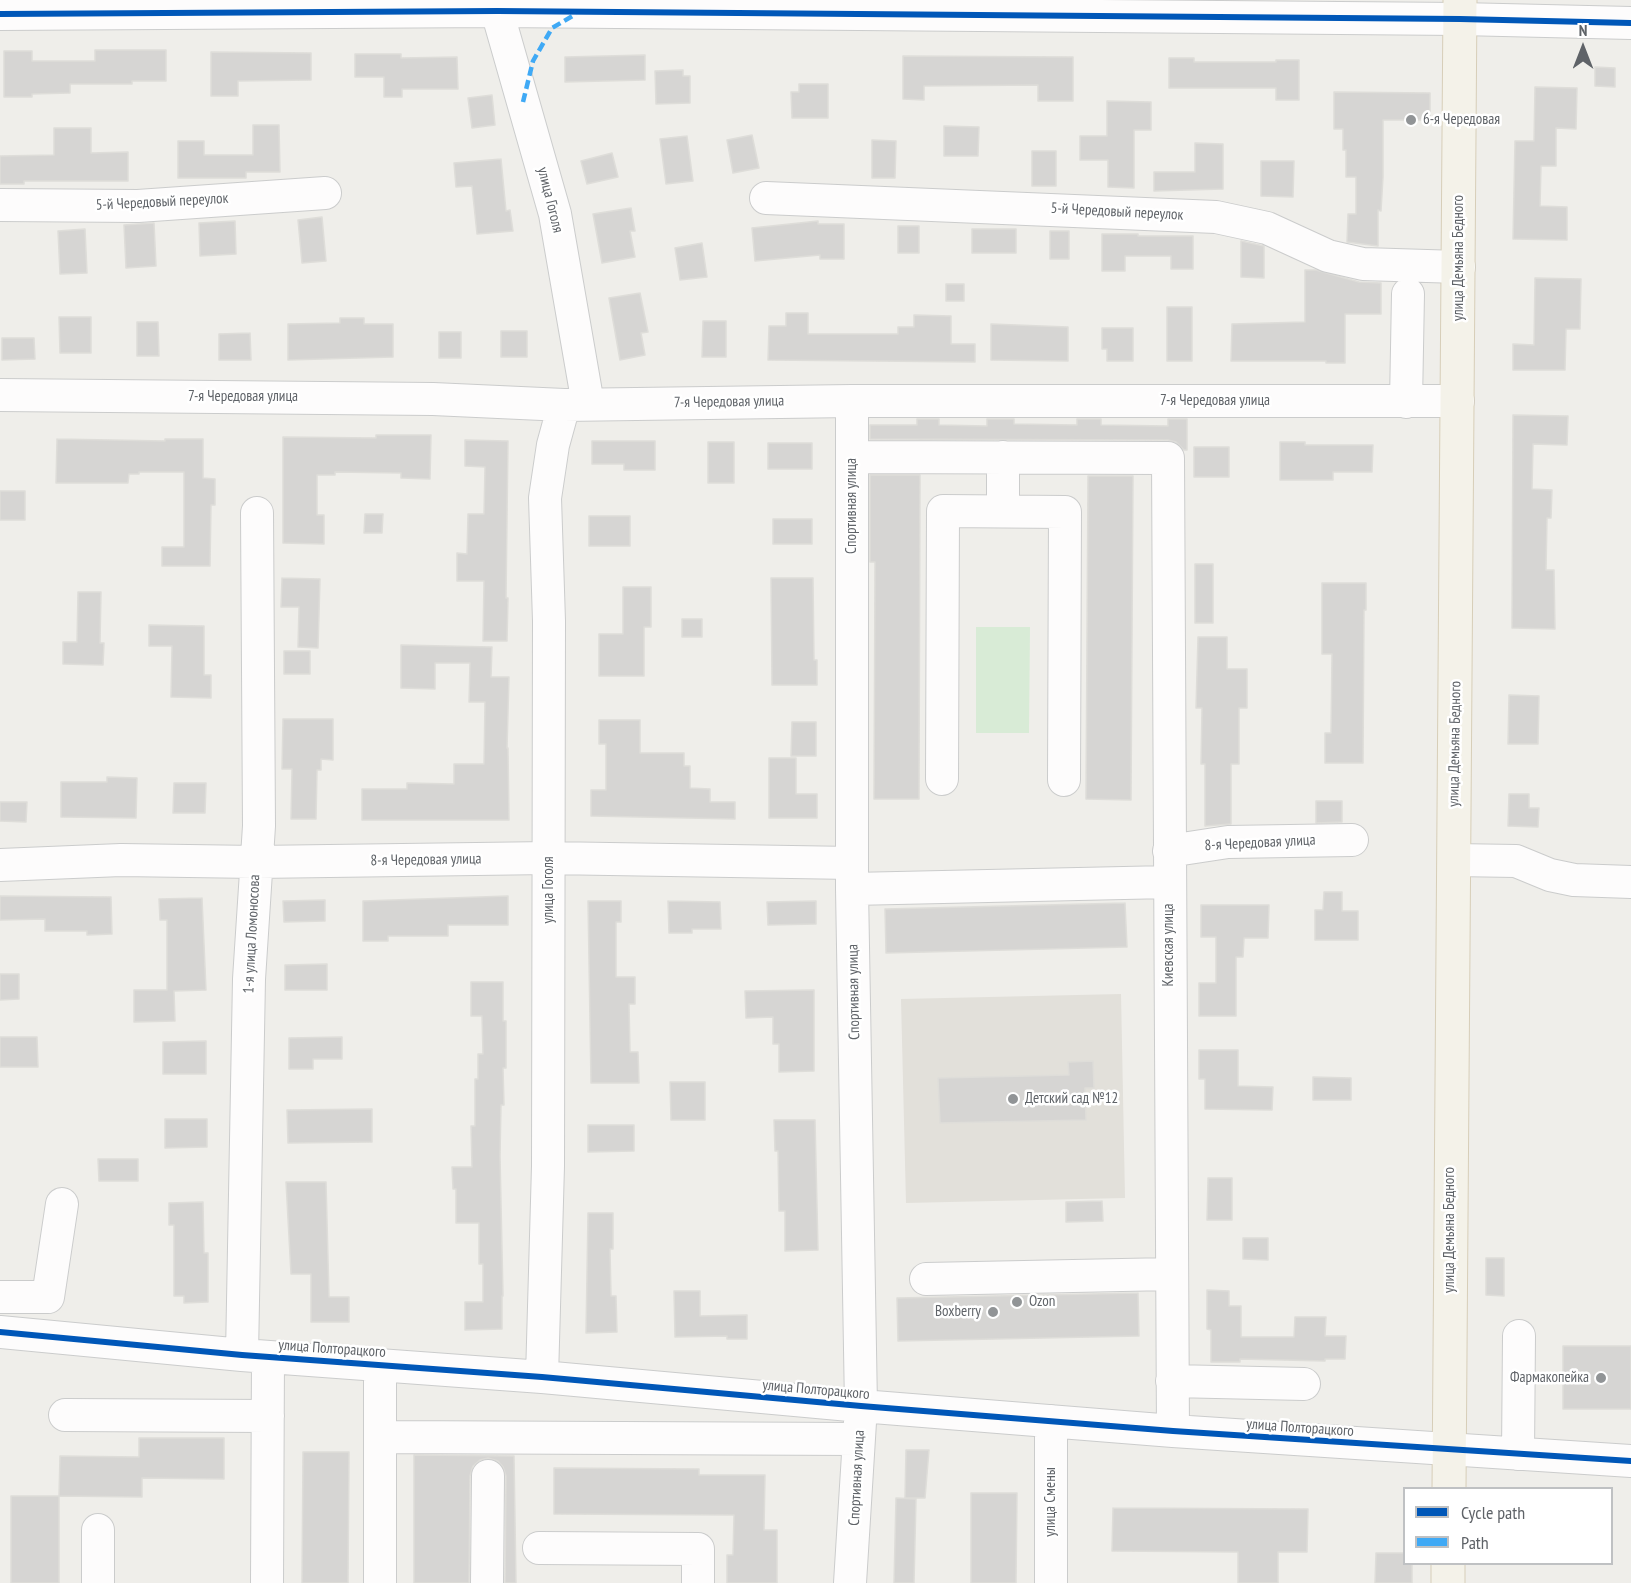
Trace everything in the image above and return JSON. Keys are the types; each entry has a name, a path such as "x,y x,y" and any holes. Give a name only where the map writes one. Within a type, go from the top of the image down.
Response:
{"main road":[{"name":"улица Демьяна Бедного","path":"1449,1487 1460,10"},
{"path":"1448,1565 1448,1583"}],"street":[{"path":"0,14 497,6 1460,10 1631,23"},
{"name":"улица Гоголя","path":"497,6 555,214 576,405 553,445 546,498 549,621 548,1166 542,1377"},
{"name":"5-й Чередовый переулок","path":"0,205 138,206 325,193"},
{"name":"5-й Чередовый переулок","path":"766,198 1216,217 1267,228 1328,256 1363,264 1459,267"},
{"path":"1406,402 1408,294"},
{"name":"7-я Чередовая улица","path":"0,395 433,399 576,405 852,401 1458,401"},
{"name":"Спортивная улица","path":"850,1583 861,1406 852,876 852,401"},
{"path":"852,457 1003,457 1003,512"},
{"name":"Киевская улица","path":"1003,457 1168,458 1173,1431"},
{"path":"942,779 944,512 1065,512 1064,780"},
{"name":"1-я улица Ломоносова","path":"257,513 259,826 249,979 255,1356 268,1416 267,1583"},
{"name":"8-я Чередовая улица","path":"1169,850 1228,842 1352,840"},
{"name":"8-я Чередовая улица","path":"0,865 121,860 256,862 549,858 852,876 1169,882"},
{"path":"1454,860 1516,861 1550,875 1574,880 1631,882"},
{"path":"0,1297 48,1297 62,1204"},
{"path":"926,1279 1171,1274"},
{"name":"улица Полторацкого","path":"0,1332 255,1356 542,1377 1173,1431 1631,1461"},
{"path":"1518,1454 1519,1336"},
{"path":"380,1583 381,1365"},
{"path":"1172,1381 1304,1384"},
{"path":"65,1415 268,1416"},
{"name":"улица Смены","path":"1051,1583 1052,1420"},
{"path":"380,1437 859,1439"},
{"path":"487,1583 488,1476"},
{"path":"98,1530 98,1583"},
{"path":"539,1548 698,1549 698,1583"}],"shaded area":[{"name":"Детский сад №12","path":"1121,994 1125,1198 906,1203 901,999"}],"green space":[{"path":"976,627 1030,627 1029,733 976,733"}],"building":[{"path":"95,50 166,50 166,81 132,81 132,84 70,84 70,93 4,97 4,51 32,51 32,61 95,61"},
{"path":"211,52 311,53 311,80 238,81 238,96 211,96"},
{"path":"355,54 401,54 401,58 457,57 458,89 402,89 402,97 384,97 384,77 355,77"},
{"path":"645,55 645,80 565,82 565,57"},
{"path":"903,56 1073,57 1073,101 1038,101 1038,85 924,86 924,100 903,99"},
{"path":"1169,58 1194,58 1194,62 1299,60 1299,100 1276,100 1276,88 1169,88"},
{"path":"1595,67 1615,68 1615,87 1595,86"},
{"path":"683,70 683,76 690,76 690,103 656,104 655,71"},
{"path":"799,84 828,84 828,118 792,118 791,92 799,92"},
{"path":"1535,87 1577,88 1576,129 1556,128 1556,166 1541,166 1540,206 1567,207 1567,240 1513,239 1515,141 1534,141"},
{"path":"1334,92 1430,93 1430,120 1383,120 1383,177 1381,211 1378,210 1378,246 1347,242 1348,214 1356,214 1356,177 1346,177 1343,129 1334,129"},
{"path":"492,95 495,125 472,128 468,98"},
{"path":"1107,101 1151,102 1151,130 1134,130 1134,188 1108,187 1108,160 1080,160 1080,136 1107,136"},
{"path":"253,125 279,125 280,172 246,172 246,178 178,178 178,141 204,141 204,155 253,155"},
{"path":"944,126 979,127 978,156 944,156"},
{"path":"54,128 91,128 91,153 128,152 128,181 24,181 24,184 0,184 0,156 54,155"},
{"path":"752,135 759,168 733,173 727,140"},
{"path":"687,136 693,181 666,184 660,139"},
{"path":"872,140 896,141 895,178 872,178"},
{"path":"1195,143 1223,144 1223,189 1154,191 1154,172 1195,172"},
{"path":"1032,151 1056,151 1056,186 1032,186"},
{"path":"612,153 618,177 587,184 581,161"},
{"path":"501,159 506,211 510,210 513,231 477,234 472,186 456,187 454,163"},
{"path":"1261,161 1294,161 1293,197 1261,196"},
{"path":"631,208 635,231 630,231 635,257 602,263 593,214"},
{"path":"322,217 326,261 302,263 298,220"},
{"path":"235,221 236,254 200,256 199,223"},
{"path":"818,221 818,224 844,224 844,259 820,259 820,255 755,261 752,228"},
{"path":"154,223 156,266 126,268 124,225"},
{"path":"898,226 919,226 919,253 898,253"},
{"path":"85,229 87,273 60,274 58,231"},
{"path":"972,229 1016,229 1016,253 972,253"},
{"path":"1050,231 1069,231 1069,259 1050,259"},
{"path":"1102,234 1193,236 1193,269 1171,269 1171,256 1125,256 1125,271 1102,271"},
{"path":"1241,241 1264,246 1264,278 1241,277"},
{"path":"702,243 707,277 680,280 675,248"},
{"path":"1305,270 1316,270 1359,282 1381,283 1381,314 1345,314 1345,363 1231,361 1232,324 1305,322"},
{"path":"1535,278 1581,279 1580,329 1566,329 1565,370 1513,370 1513,344 1534,345"},
{"path":"946,284 964,284 964,301 946,301"},
{"path":"640,293 648,332 641,333 645,355 620,360 609,298"},
{"path":"1167,307 1192,307 1192,361 1167,361"},
{"path":"786,313 808,313 808,334 898,334 898,327 914,327 914,315 951,316 951,344 975,344 975,362 768,360 769,326 786,326"},
{"path":"59,317 91,317 91,353 60,353"},
{"path":"340,318 364,318 364,324 393,324 393,357 288,360 288,324 340,323"},
{"path":"703,321 726,321 726,357 702,357"},
{"path":"137,322 158,322 159,356 137,356"},
{"path":"991,324 1068,327 1068,361 991,360"},
{"path":"1102,328 1133,328 1133,361 1107,361 1107,349 1102,349"},
{"path":"501,331 527,331 527,357 501,357"},
{"path":"439,332 461,332 461,358 439,358"},
{"path":"250,333 251,360 219,360 219,334"},
{"path":"2,338 34,338 35,359 2,360"},
{"path":"1513,415 1568,416 1567,445 1533,444 1532,489 1552,490 1551,518 1547,518 1546,570 1554,570 1555,629 1512,628"},
{"path":"917,419 939,419 939,425 987,426 987,419 1014,419 1014,424 1077,425 1077,419 1101,419 1101,425 1168,426 1168,419 1187,419 1187,450 1176,442 1168,440 870,439 870,425 917,425"},
{"path":"376,435 431,435 430,479 401,478 401,473 335,472 335,475 317,475 317,515 324,515 324,544 283,543 283,437 376,438"},
{"path":"57,439 165,441 165,439 203,439 203,478 215,479 215,505 211,505 210,566 162,566 162,547 184,547 184,472 139,472 139,474 129,474 128,483 56,483"},
{"path":"465,440 508,441 507,641 483,641 484,581 457,581 457,553 467,554 468,514 484,514 485,467 465,466"},
{"path":"592,441 655,441 655,470 624,470 624,464 592,464"},
{"path":"708,442 734,442 734,483 708,483"},
{"path":"1280,442 1305,442 1305,445 1373,445 1372,472 1333,472 1333,480 1280,480"},
{"path":"768,443 812,443 812,469 768,469"},
{"path":"1194,447 1229,447 1229,477 1194,477"},
{"path":"870,475 920,475 919,799 874,799 875,562 870,562"},
{"path":"1088,476 1133,476 1131,800 1086,799"},
{"path":"0,491 25,491 25,520 0,520"},
{"path":"365,514 383,514 382,533 364,533"},
{"path":"589,516 630,516 630,546 589,546"},
{"path":"773,519 812,519 812,544 773,544"},
{"path":"1195,564 1213,564 1213,623 1195,623"},
{"path":"282,578 320,579 318,648 298,647 299,607 281,607"},
{"path":"771,578 813,578 814,660 817,660 817,685 772,685"},
{"path":"1322,583 1366,583 1363,763 1325,763 1325,733 1331,733 1332,654 1322,654"},
{"path":"623,587 651,587 651,627 644,627 644,676 599,676 599,634 623,634"},
{"path":"78,592 101,592 100,643 104,643 103,665 63,664 63,642 77,642"},
{"path":"682,619 702,619 702,637 682,637"},
{"path":"149,625 204,626 204,675 211,675 211,698 171,697 172,646 149,646"},
{"path":"1198,637 1227,637 1227,669 1247,669 1247,708 1239,708 1239,764 1231,764 1231,824 1205,826 1205,764 1201,764 1202,708 1196,708"},
{"path":"401,645 492,647 491,677 509,677 507,748 509,820 362,820 362,789 407,789 407,783 454,784 454,764 484,764 485,702 469,702 470,663 435,663 435,689 401,688"},
{"path":"284,651 310,651 310,674 284,674"},
{"path":"1509,695 1539,696 1538,744 1508,744"},
{"path":"283,719 333,719 333,760 321,759 321,770 317,770 316,819 291,819 292,769 282,769"},
{"path":"599,720 640,720 640,753 684,753 684,766 690,766 690,788 710,789 710,802 735,802 735,819 591,816 591,790 606,790 606,744 599,744"},
{"path":"792,722 816,722 816,756 791,756"},
{"path":"769,758 796,758 796,794 817,794 817,818 769,818"},
{"path":"107,777 137,778 136,818 61,817 61,782 107,782"},
{"path":"174,783 206,783 205,813 173,813"},
{"path":"1509,794 1529,794 1529,808 1539,808 1538,827 1508,826"},
{"path":"1316,801 1342,801 1342,822 1316,823"},
{"path":"0,802 27,802 26,822 0,821"},
{"path":"1324,892 1342,892 1342,911 1358,911 1358,940 1315,940 1315,910 1323,910"},
{"path":"0,896 111,897 112,934 87,935 87,931 45,931 45,919 0,920"},
{"path":"508,896 508,925 448,925 448,936 388,936 388,941 363,941 363,901"},
{"path":"202,898 206,990 174,991 175,1021 134,1022 134,990 167,990 167,920 160,920 159,899"},
{"path":"325,900 325,921 284,922 283,901"},
{"path":"588,901 621,901 621,922 616,922 616,977 635,977 635,1004 629,1004 630,1052 638,1052 639,1083 591,1083"},
{"path":"668,901 720,902 721,929 692,929 692,933 669,933"},
{"path":"816,901 816,924 768,925 767,902"},
{"path":"1125,903 1127,947 886,953 885,909"},
{"path":"1201,905 1269,905 1268,938 1244,938 1243,957 1236,957 1236,1016 1199,1016 1199,983 1216,983 1216,937 1201,937"},
{"path":"327,964 327,990 285,990 285,965"},
{"path":"0,974 19,974 19,999 0,1000"},
{"path":"471,982 503,982 506,1068 503,1068 504,1105 501,1105 500,1156 502,1329 465,1330 465,1302 483,1302 483,1264 479,1264 479,1223 456,1223 456,1189 453,1189 452,1167 472,1167 471,1126 475,1126 475,1079 478,1079 478,1054 483,1054 482,1016 471,1016"},
{"path":"814,990 814,1071 779,1072 779,1044 773,1044 773,1017 746,1018 745,991"},
{"path":"0,1037 37,1037 38,1067 0,1067"},
{"path":"342,1037 342,1059 313,1059 313,1069 289,1069 289,1038"},
{"path":"206,1041 206,1074 163,1074 163,1042"},
{"path":"1199,1050 1238,1050 1238,1086 1273,1087 1272,1110 1205,1109 1205,1079 1199,1079"},
{"path":"1093,1061 1094,1088 1085,1088 1086,1120 940,1123 938,1078 1069,1075 1068,1062"},
{"path":"1313,1077 1351,1078 1351,1100 1313,1100"},
{"path":"670,1082 705,1082 705,1120 671,1120"},
{"path":"372,1109 372,1142 288,1143 287,1110"},
{"path":"165,1119 207,1119 207,1147 165,1148"},
{"path":"774,1120 815,1120 818,1250 785,1251 785,1211 779,1211 778,1151 775,1151"},
{"path":"588,1125 634,1125 634,1151 588,1152"},
{"path":"98,1159 138,1159 138,1181 99,1181"},
{"path":"1208,1178 1232,1178 1232,1220 1207,1220"},
{"path":"286,1182 326,1182 329,1297 349,1297 349,1322 311,1322 311,1274 291,1274"},
{"path":"1102,1201 1103,1221 1066,1222 1066,1202"},
{"path":"203,1202 204,1253 208,1253 208,1302 184,1303 184,1296 174,1296 174,1225 169,1225 169,1203"},
{"path":"588,1213 613,1213 613,1249 610,1249 611,1296 616,1296 617,1332 586,1333"},
{"path":"1243,1238 1268,1238 1268,1260 1243,1259"},
{"path":"1486,1258 1504,1258 1504,1296 1486,1295"},
{"path":"1207,1290 1229,1291 1229,1306 1241,1306 1241,1337 1294,1337 1295,1317 1326,1317 1325,1336 1346,1336 1345,1359 1325,1359 1325,1361 1240,1359 1240,1362 1211,1362 1211,1330 1207,1329"},
{"path":"674,1291 700,1291 700,1316 747,1315 747,1339 727,1339 727,1336 675,1337"},
{"path":"1138,1293 1139,1336 898,1341 897,1298"},
{"path":"1563,1346 1631,1346 1631,1409 1563,1409"},
{"path":"139,1438 224,1438 224,1479 142,1478 142,1497 59,1496 60,1456 139,1457"},
{"path":"906,1450 929,1450 925,1498 905,1498"},
{"path":"303,1452 349,1452 348,1583 302,1583"},
{"path":"414,1455 514,1456 516,1583 505,1583 506,1476 498,1461 488,1458 480,1460 473,1466 470,1476 469,1583 414,1583"},
{"path":"554,1468 699,1469 699,1475 765,1475 764,1530 777,1530 777,1583 727,1583 727,1555 733,1555 734,1515 554,1514"},
{"path":"971,1493 1017,1493 1016,1583 971,1583"},
{"path":"11,1496 59,1496 59,1583 11,1583"},
{"path":"896,1498 916,1499 914,1583 894,1583"},
{"path":"1113,1508 1308,1509 1307,1552 1278,1552 1278,1583 1238,1583 1238,1552 1112,1551"},
{"path":"1376,1553 1403,1553 1403,1565 1412,1565 1412,1583 1375,1583"}],"marked path":[{"path":"523,102 533,61 552,28 576,14"}],"cycle path":[{"path":"0,14 497,11 1460,19 1631,23"},
{"path":"0,1332 242,1355 542,1377 1173,1431 1631,1461"}],"place":[{"name":"6-я Чередовая","path":"1411,120"},
{"name":"Детский сад №12","path":"1013,1099"},
{"name":"Ozon","path":"1017,1302"},
{"name":"Boxberry","path":"993,1312"},
{"name":"Фармакопейка","path":"1601,1378"}]}
